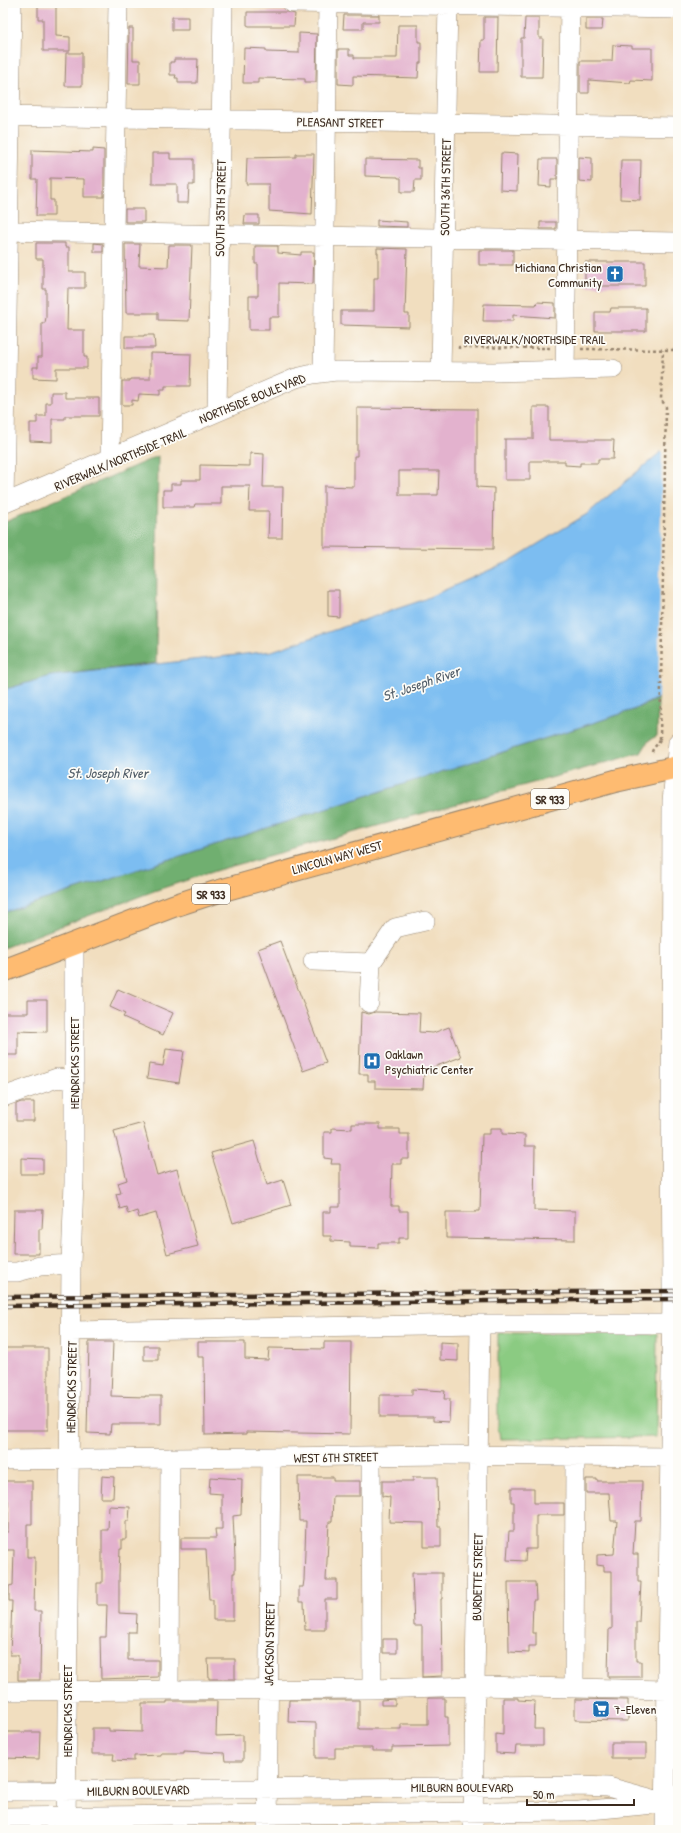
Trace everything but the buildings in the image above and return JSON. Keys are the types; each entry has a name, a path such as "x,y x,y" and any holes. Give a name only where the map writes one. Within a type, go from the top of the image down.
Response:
{"main road":[{"name":"LINCOLN WAY WEST","path":"3,971 174,906 254,881 615,781 677,767"}],"street":[{"path":"4,504 7,116 12,3"},
{"path":"110,458 118,3"},
{"name":"SOUTH 35TH STREET","path":"217,412 223,3"},
{"path":"292,3 570,5 678,9"},
{"path":"323,372 328,3"},
{"name":"SOUTH 36TH STREET","path":"448,4 444,238 450,372"},
{"path":"565,370 570,5"},
{"name":"PLEASANT STREET","path":"7,116 678,127"},
{"path":"6,231 678,242"},
{"name":"NORTHSIDE BOULEVARD","path":"4,504 296,378 323,372 450,372 613,369"},
{"path":"665,1830 671,1803 670,1700 674,1498 670,1457 674,1399 675,1324 675,887 672,801 677,767 667,740"},
{"path":"369,1003 371,963 395,928 425,920"},
{"name":"HENDRICKS STREET","path":"66,1823 74,1080 74,943"},
{"path":"313,961 371,963"},
{"path":"3,1098 57,1078 74,1080"},
{"path":"3,1272 17,1272 40,1266 71,1264"},
{"path":"71,1331 480,1324 675,1324"},
{"name":"BURDETTE STREET","path":"473,1821 480,1324"},
{"path":"371,1456 372,1688"},
{"name":"WEST 6TH STREET","path":"3,1460 371,1456 670,1457"},
{"path":"574,1688 575,1456"},
{"path":"169,1690 170,1458"},
{"name":"JACKSON STREET","path":"267,1822 271,1458"},
{"path":"3,1691 475,1686 574,1688 670,1700"},
{"name":"MILBURN BOULEVARD","path":"3,1792 608,1787 671,1803"},
{"name":"MILBURN BOULEVARD","path":"3,1817 66,1823 473,1821 671,1803"}],"path":[{"name":"RIVERWALK/NORTHSIDE TRAIL","path":"450,372 459,346 678,350"},
{"path":"652,752 653,748 659,743 667,740 666,407 661,398 663,350"}],"green space":[{"path":"158,456 156,663 51,676 3,690 3,523"},
{"path":"658,699 657,736 649,740 641,753 218,870 154,891 3,948 3,913 633,710"},
{"path":"498,1333 657,1334 656,1437 501,1439 500,1432 498,1430"}],"water":[{"name":"St. Joseph River","path":"663,450 668,693 633,710 3,913 3,690 51,676 272,651 420,601 510,561 587,514"}],"pier":[{"path":"678,432 678,691 658,701 662,448"}],"railway":[{"path":"3,1297 678,1291"},
{"path":"3,1306 678,1299"}],"place":[{"name":"Michiana Christian Community","path":"615,274"},
{"name":"Oaklawn Psychiatric Center","path":"372,1061"},
{"name":"7-Eleven","path":"601,1709"}]}
